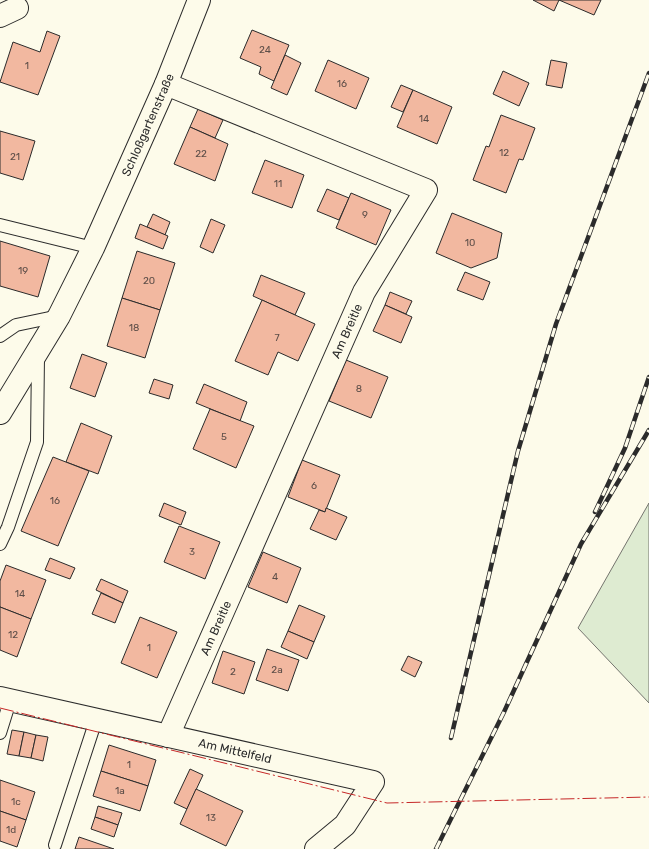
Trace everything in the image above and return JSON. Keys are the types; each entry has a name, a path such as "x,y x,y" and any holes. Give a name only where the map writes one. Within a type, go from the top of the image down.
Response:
{"street":[{"name":"Schloßgartenstraße","path":"38,353 59,316 93,248 166,84 200,0"},
{"name":"Am Breitle","path":"166,84 426,190 364,292 168,736"},
{"path":"0,413 38,353"},
{"name":"Am Mittelfeld","path":"5,699 373,782 345,825 316,849"}],"lane":[{"path":"0,225 93,248"},
{"path":"0,336 16,325 59,316"},
{"name":"Schloßgartenstraße","path":"0,544 8,527 37,442 38,353"},
{"name":"Am Mittelfeld","path":"0,733 5,699"},
{"path":"55,845 96,720"}],"green space":[{"path":"649,503 649,703 578,628"}],"building":[{"path":"533,0 559,0 554,11"},
{"path":"559,0 601,0 594,15"},
{"path":"252,30 289,45 274,81 259,74 261,67 240,58"},
{"path":"47,31 60,36 38,95 0,82 13,42 40,52"},
{"path":"285,55 301,63 287,95 271,88"},
{"path":"328,60 369,78 356,109 315,91"},
{"path":"551,60 567,63 562,88 546,85"},
{"path":"503,71 529,83 519,106 493,94"},
{"path":"401,85 413,90 403,112 391,107"},
{"path":"413,90 452,107 437,144 397,127"},
{"path":"198,109 223,120 215,138 190,127"},
{"path":"501,115 535,128 523,160 519,159 506,193 473,180 486,146 489,147"},
{"path":"190,127 228,144 215,181 174,164"},
{"path":"0,131 35,141 23,180 0,173"},
{"path":"265,160 304,175 292,208 252,193"},
{"path":"327,189 349,198 339,220 317,211"},
{"path":"351,193 391,210 376,245 336,228"},
{"path":"452,213 502,233 497,258 471,268 436,253"},
{"path":"153,214 170,222 165,235 147,227"},
{"path":"211,219 225,225 213,253 200,247"},
{"path":"140,224 168,236 163,249 135,238"},
{"path":"0,241 50,256 38,297 0,286"},
{"path":"137,251 175,263 160,310 122,298"},
{"path":"465,272 490,282 483,300 457,290"},
{"path":"261,275 305,293 295,315 253,296"},
{"path":"390,292 412,301 406,314 385,305"},
{"path":"122,298 160,310 145,358 107,346"},
{"path":"262,300 315,324 298,361 278,352 268,375 235,361"},
{"path":"385,305 412,317 401,343 373,331"},
{"path":"82,354 107,363 95,397 70,388"},
{"path":"346,360 388,377 371,418 329,401"},
{"path":"154,379 173,385 169,399 149,393"},
{"path":"204,384 247,402 240,421 196,403"},
{"path":"210,409 254,426 236,468 193,449"},
{"path":"81,423 112,436 98,474 66,462"},
{"path":"53,457 89,471 58,546 21,531"},
{"path":"302,460 340,475 325,512 288,497"},
{"path":"164,503 186,512 181,525 159,516"},
{"path":"326,508 347,517 336,540 310,529 319,510 325,512"},
{"path":"179,526 220,542 205,579 164,562"},
{"path":"263,552 301,568 287,603 248,587"},
{"path":"50,558 75,568 70,579 45,570"},
{"path":"6,565 46,580 31,619 0,607 0,581"},
{"path":"101,579 128,591 123,603 96,590"},
{"path":"101,593 123,603 115,623 92,614"},
{"path":"299,605 325,616 314,642 288,631"},
{"path":"0,607 31,619 17,657 0,650"},
{"path":"140,617 177,632 157,678 121,663"},
{"path":"288,631 314,642 307,659 281,647"},
{"path":"267,649 299,660 288,691 256,680"},
{"path":"223,651 255,662 244,694 212,683"},
{"path":"408,656 422,662 415,677 401,670"},
{"path":"12,730 24,732 19,756 7,754"},
{"path":"24,732 36,735 31,758 19,756"},
{"path":"36,735 48,737 43,761 31,758"},
{"path":"109,745 156,760 148,786 101,771"},
{"path":"190,769 203,775 187,809 174,803"},
{"path":"101,771 148,786 140,811 93,796"},
{"path":"0,780 35,792 26,820 0,811"},
{"path":"196,789 243,811 226,846 180,824"},
{"path":"98,806 122,813 118,825 95,817"},
{"path":"0,811 26,820 17,847 0,841"},
{"path":"95,817 118,825 114,837 91,829"},
{"path":"79,837 114,849 75,849"}],"railway":[{"path":"451,738 518,451 556,324 649,73"},
{"path":"595,512 625,448 649,377"},
{"path":"436,849 504,712 581,544 649,430"}],"power":[{"path":"0,708 387,803 649,797"}]}
